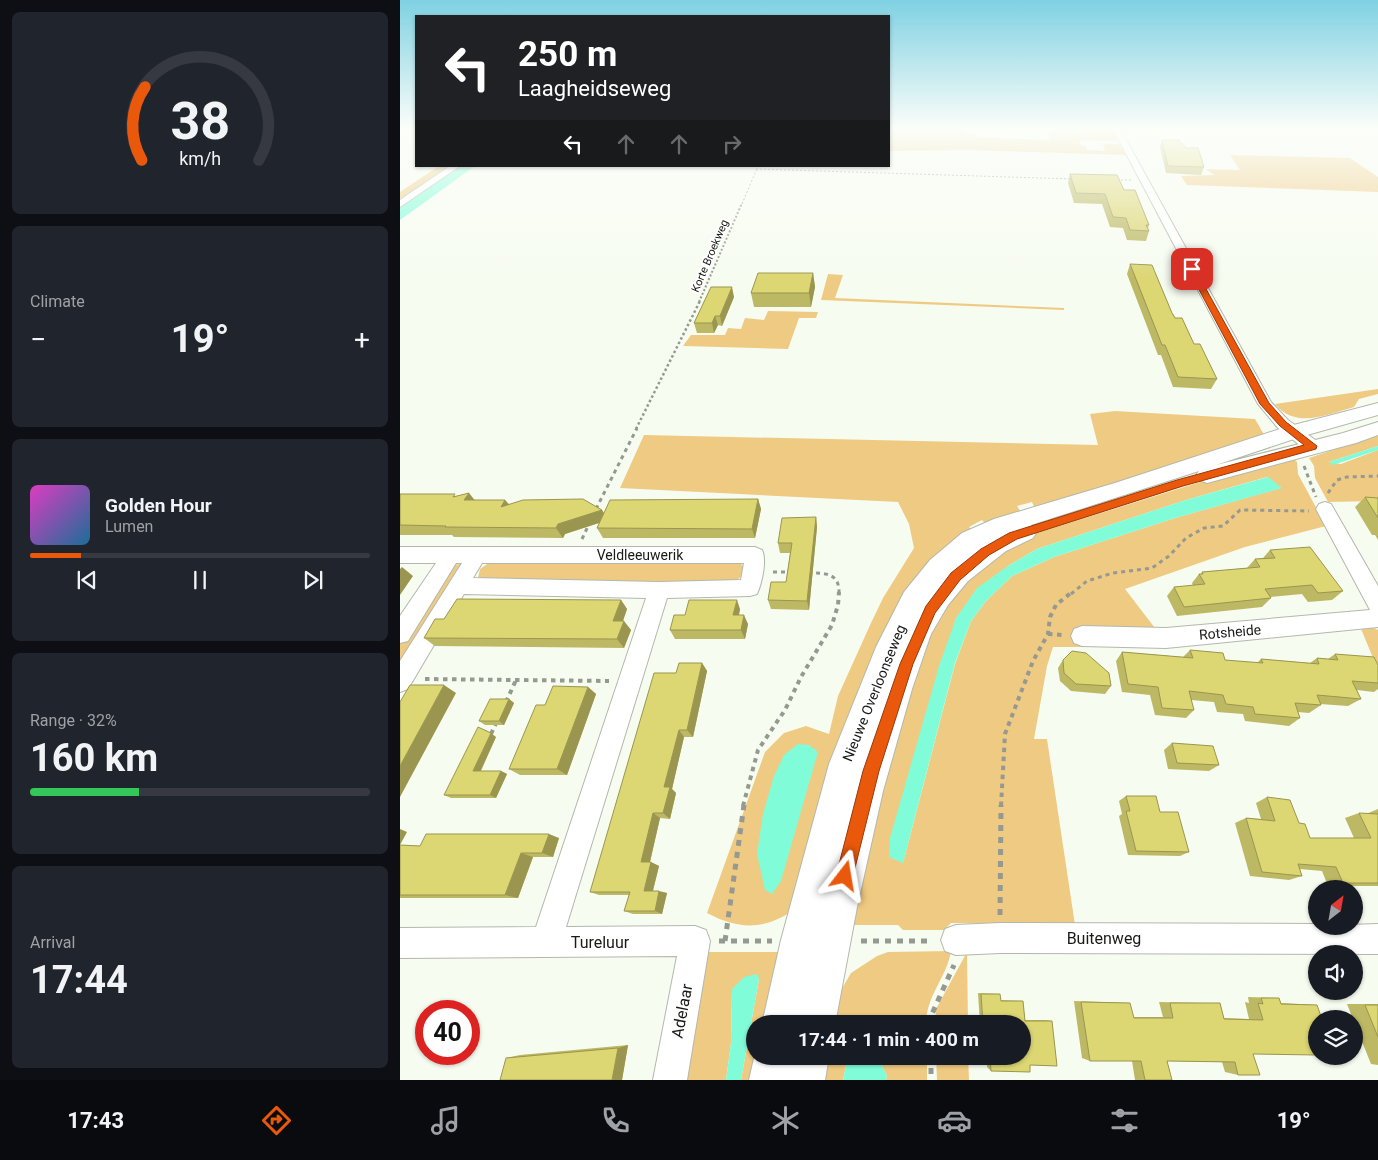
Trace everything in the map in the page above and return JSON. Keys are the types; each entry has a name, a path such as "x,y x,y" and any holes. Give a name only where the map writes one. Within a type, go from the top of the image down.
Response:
{"street":[{"path":"400,204 439,177"},
{"path":"1142,177 1265,404 1299,444"},
{"name":"Nieuwe Overloonseweg","path":"817,1015 831,940 871,771 906,664 930,610 956,577 985,552 1013,536 1299,444 1378,409"},
{"name":"Nieuwe Overloonseweg","path":"784,1015 800,940 845,764 886,656 913,600 939,568 970,540 1002,524 1122,489 1299,444 1349,438 1378,428"},
{"path":"1322,503 1378,605"},
{"name":"Veldleeuwerik","path":"400,555 755,555 753,572"},
{"path":"400,634 451,555"},
{"path":"401,680 477,555"},
{"path":"459,586 660,590 750,588 753,572"},
{"path":"546,942 660,590"},
{"name":"Rotsheide","path":"1082,636 1166,638 1378,618"},
{"name":"Buitenweg","path":"956,940 1000,938 1378,939"},
{"name":"Tureluur","path":"400,942 710,941"},
{"name":"Adelaar","path":"670,1080 710,941"},
{"path":"770,1080 773,1065"},
{"path":"804,1080 806,1065"}],"path":[{"name":"Korte Broekweg","path":"594,514 697,308 753,177"},
{"name":"Korte Broekweg","path":"1032,177 1074,179"},
{"path":"1114,180 1144,181"},
{"path":"1299,444 1303,463 1322,503"},
{"path":"1000,938 1001,784 1005,734 1033,661 1048,634 1050,617 1056,605 1087,581 1113,573 1152,568 1169,556 1186,538 1204,528 1223,526 1240,510 1317,512 1337,480 1347,477 1378,476"},
{"path":"574,554 590,522"},
{"path":"753,572 826,573 833,577 838,585 838,605 832,625 785,710 758,750 745,794 710,941 800,940"},
{"path":"401,680 630,681"},
{"path":"504,707 516,680"},
{"path":"491,734 500,716"},
{"path":"831,940 956,940 957,954 954,966 931,1015"},
{"path":"931,1065 931,1080"}],"shaded area":[{"path":"422,177 434,177 400,200 400,192"},
{"path":"444,177 459,177 400,220 400,208"},
{"path":"1182,177 1378,177 1378,192 1187,185"},
{"path":"828,274 843,275 835,298 1064,308 1064,310 821,300"},
{"path":"768,311 818,312 816,318 799,318 788,349 683,346 691,335 725,335 728,328 741,329 745,318 764,320"},
{"path":"1378,389 1378,394 1359,399 1354,407 1313,418 1293,416 1283,412 1275,404"},
{"path":"1115,411 1255,419 1266,438 1035,509 1032,502 1017,506 1021,512 988,526 982,520 969,527 975,533 794,910 772,921 751,925 730,923 707,913 765,752 784,733 806,726 829,734 838,696 871,623 883,598 914,548 909,524 898,502 620,488 644,435 1098,445 1090,414"},
{"path":"1378,435 1378,446 1329,462 1341,464 1378,450 1378,501 1328,502 1315,478 1314,466 1309,458"},
{"path":"1378,446 1378,450 1333,465 1329,462"},
{"path":"1293,458 1297,462 1298,474 1326,526 1245,547 1125,589 1158,632 1081,642 1083,647 1053,647 1047,666 1034,739 1047,739 1075,925 951,923 944,930 903,930 898,925 855,925 851,922 853,878 929,626 945,599 1021,538 1213,478","holes":["1267,477 1281,488 1175,518 1054,557 1012,576 986,601 971,621 955,664 903,863 956,618 1008,566 1037,549 1186,500"]},
{"path":"1268,477 1282,488 1175,518 1054,557 1012,576 986,601 971,621 955,663 903,863 889,857 890,838 939,666 956,618 977,588 1008,566 1037,549 1186,500"},
{"path":"493,560 738,561 742,564 744,571 737,580 729,584 478,578 480,569"},
{"path":"460,564 463,566 400,671 400,642 453,565"},
{"path":"1359,624 1368,625 1378,630 1378,670"},
{"path":"798,744 809,745 818,752 781,881 772,894 765,890 757,854 763,814 774,776 784,755"},
{"path":"951,951 949,960 929,1004 927,1015 830,1015 837,997 851,973 877,956 888,952"},
{"path":"705,952 789,952 776,1015 753,1015 759,979 732,989 731,1043 726,1080 684,1080"},
{"path":"967,952 968,1015 936,1015 936,1009"},
{"path":"757,974 759,979 753,1015 746,1015 746,1052 741,1080 726,1080 731,1043 732,989 744,977"},
{"path":"746,1052 746,1065 758,1065 763,1080 741,1080"},
{"path":"820,1065 846,1065 843,1080 817,1080"},
{"path":"846,1065 882,1065 887,1076 886,1080 843,1080"},
{"path":"882,1065 927,1065 927,1080 886,1080 887,1076"},
{"path":"936,1065 968,1065 969,1080 937,1080"}],"building":[{"path":"1071,177 1118,177 1124,190 1135,190 1149,225 1146,225 1149,231 1130,230 1126,218 1113,217 1105,194 1076,193"},
{"path":"1130,264 1152,265 1172,313 1175,318 1182,318 1194,344 1200,344 1217,379 1178,377 1165,345 1162,345"},
{"path":"758,273 813,273 809,293 751,293"},
{"path":"711,287 732,287 720,316 715,316 712,323 694,323"},
{"path":"469,493 464,500 505,500 501,507 523,500 583,499 602,510 558,524 556,528 400,525 400,494 455,494 453,497"},
{"path":"1365,497 1378,498 1378,518"},
{"path":"758,499 752,529 597,528 610,500"},
{"path":"816,517 807,601 768,600 771,582 786,582 792,543 778,543 782,518"},
{"path":"1310,547 1343,591 1318,593 1312,585 1265,589 1271,598 1184,607 1174,587 1205,584 1199,574 1203,574 1202,572 1260,567 1255,559 1275,558 1270,550"},
{"path":"457,599 621,600 613,621 624,621 617,639 424,638 435,619 444,619"},
{"path":"689,600 737,600 733,615 744,615 741,630 670,630 674,615 685,615"},
{"path":"1190,650 1223,653 1225,660 1263,663 1261,659 1319,664 1317,658 1338,660 1335,654 1374,657 1378,665 1378,683 1352,681 1361,699 1317,695 1321,705 1295,703 1300,718 1255,714 1253,707 1226,704 1223,695 1189,691 1194,710 1162,708 1158,687 1128,684 1122,652 1193,658"},
{"path":"1072,651 1086,653 1109,673 1111,686 1076,684 1064,673 1063,660"},
{"path":"679,663 702,663 687,730 679,730 664,787 670,787 663,813 653,813 641,862 651,862 644,891 659,891 655,911 624,911 630,892 590,892 654,673 676,673"},
{"path":"410,685 444,685 400,766 400,702"},
{"path":"553,686 588,687 557,769 509,769 536,705 545,705"},
{"path":"490,699 509,699 499,721 479,721"},
{"path":"478,727 491,733 473,771 501,771 490,795 444,795"},
{"path":"1172,743 1213,746 1219,765 1177,763"},
{"path":"1126,796 1156,796 1160,812 1178,812 1189,852 1136,851 1126,811 1130,811"},
{"path":"1267,797 1290,800 1299,823 1305,824 1310,838 1371,838 1359,813 1378,814 1378,883 1363,883 1363,880 1342,880 1336,867 1298,864 1302,876 1262,872 1246,818 1275,821"},
{"path":"426,834 549,834 542,853 521,853 505,895 400,895 400,845 420,846"},
{"path":"981,994 1000,994 1001,1001 1023,1001 1024,1015 982,1015"},
{"path":"1261,998 1279,998 1281,1004 1317,1005 1319,1010 1308,1010 1308,1055 1253,1054 1260,1075 1238,1075 1235,1062 1167,1061 1172,1080 1145,1080 1141,1061 1090,1061 1081,1002 1130,1003 1134,1018 1173,1018 1170,1003 1220,1003 1224,1019 1263,1020 1258,1003 1263,1004"},
{"path":"1365,1005 1378,1005 1378,1037"},
{"path":"1031,1021 1052,1021 1057,1066 1030,1065"},
{"path":"618,1048 612,1080 500,1080 506,1058"},
{"path":"991,1065 1030,1065 1030,1072 991,1071"}],"route":[{"path":"845,876 871,771 906,664 930,610 956,577 985,552 1013,536 1180,483 1312,446 1283,424 1265,404 1192,269"}]}
